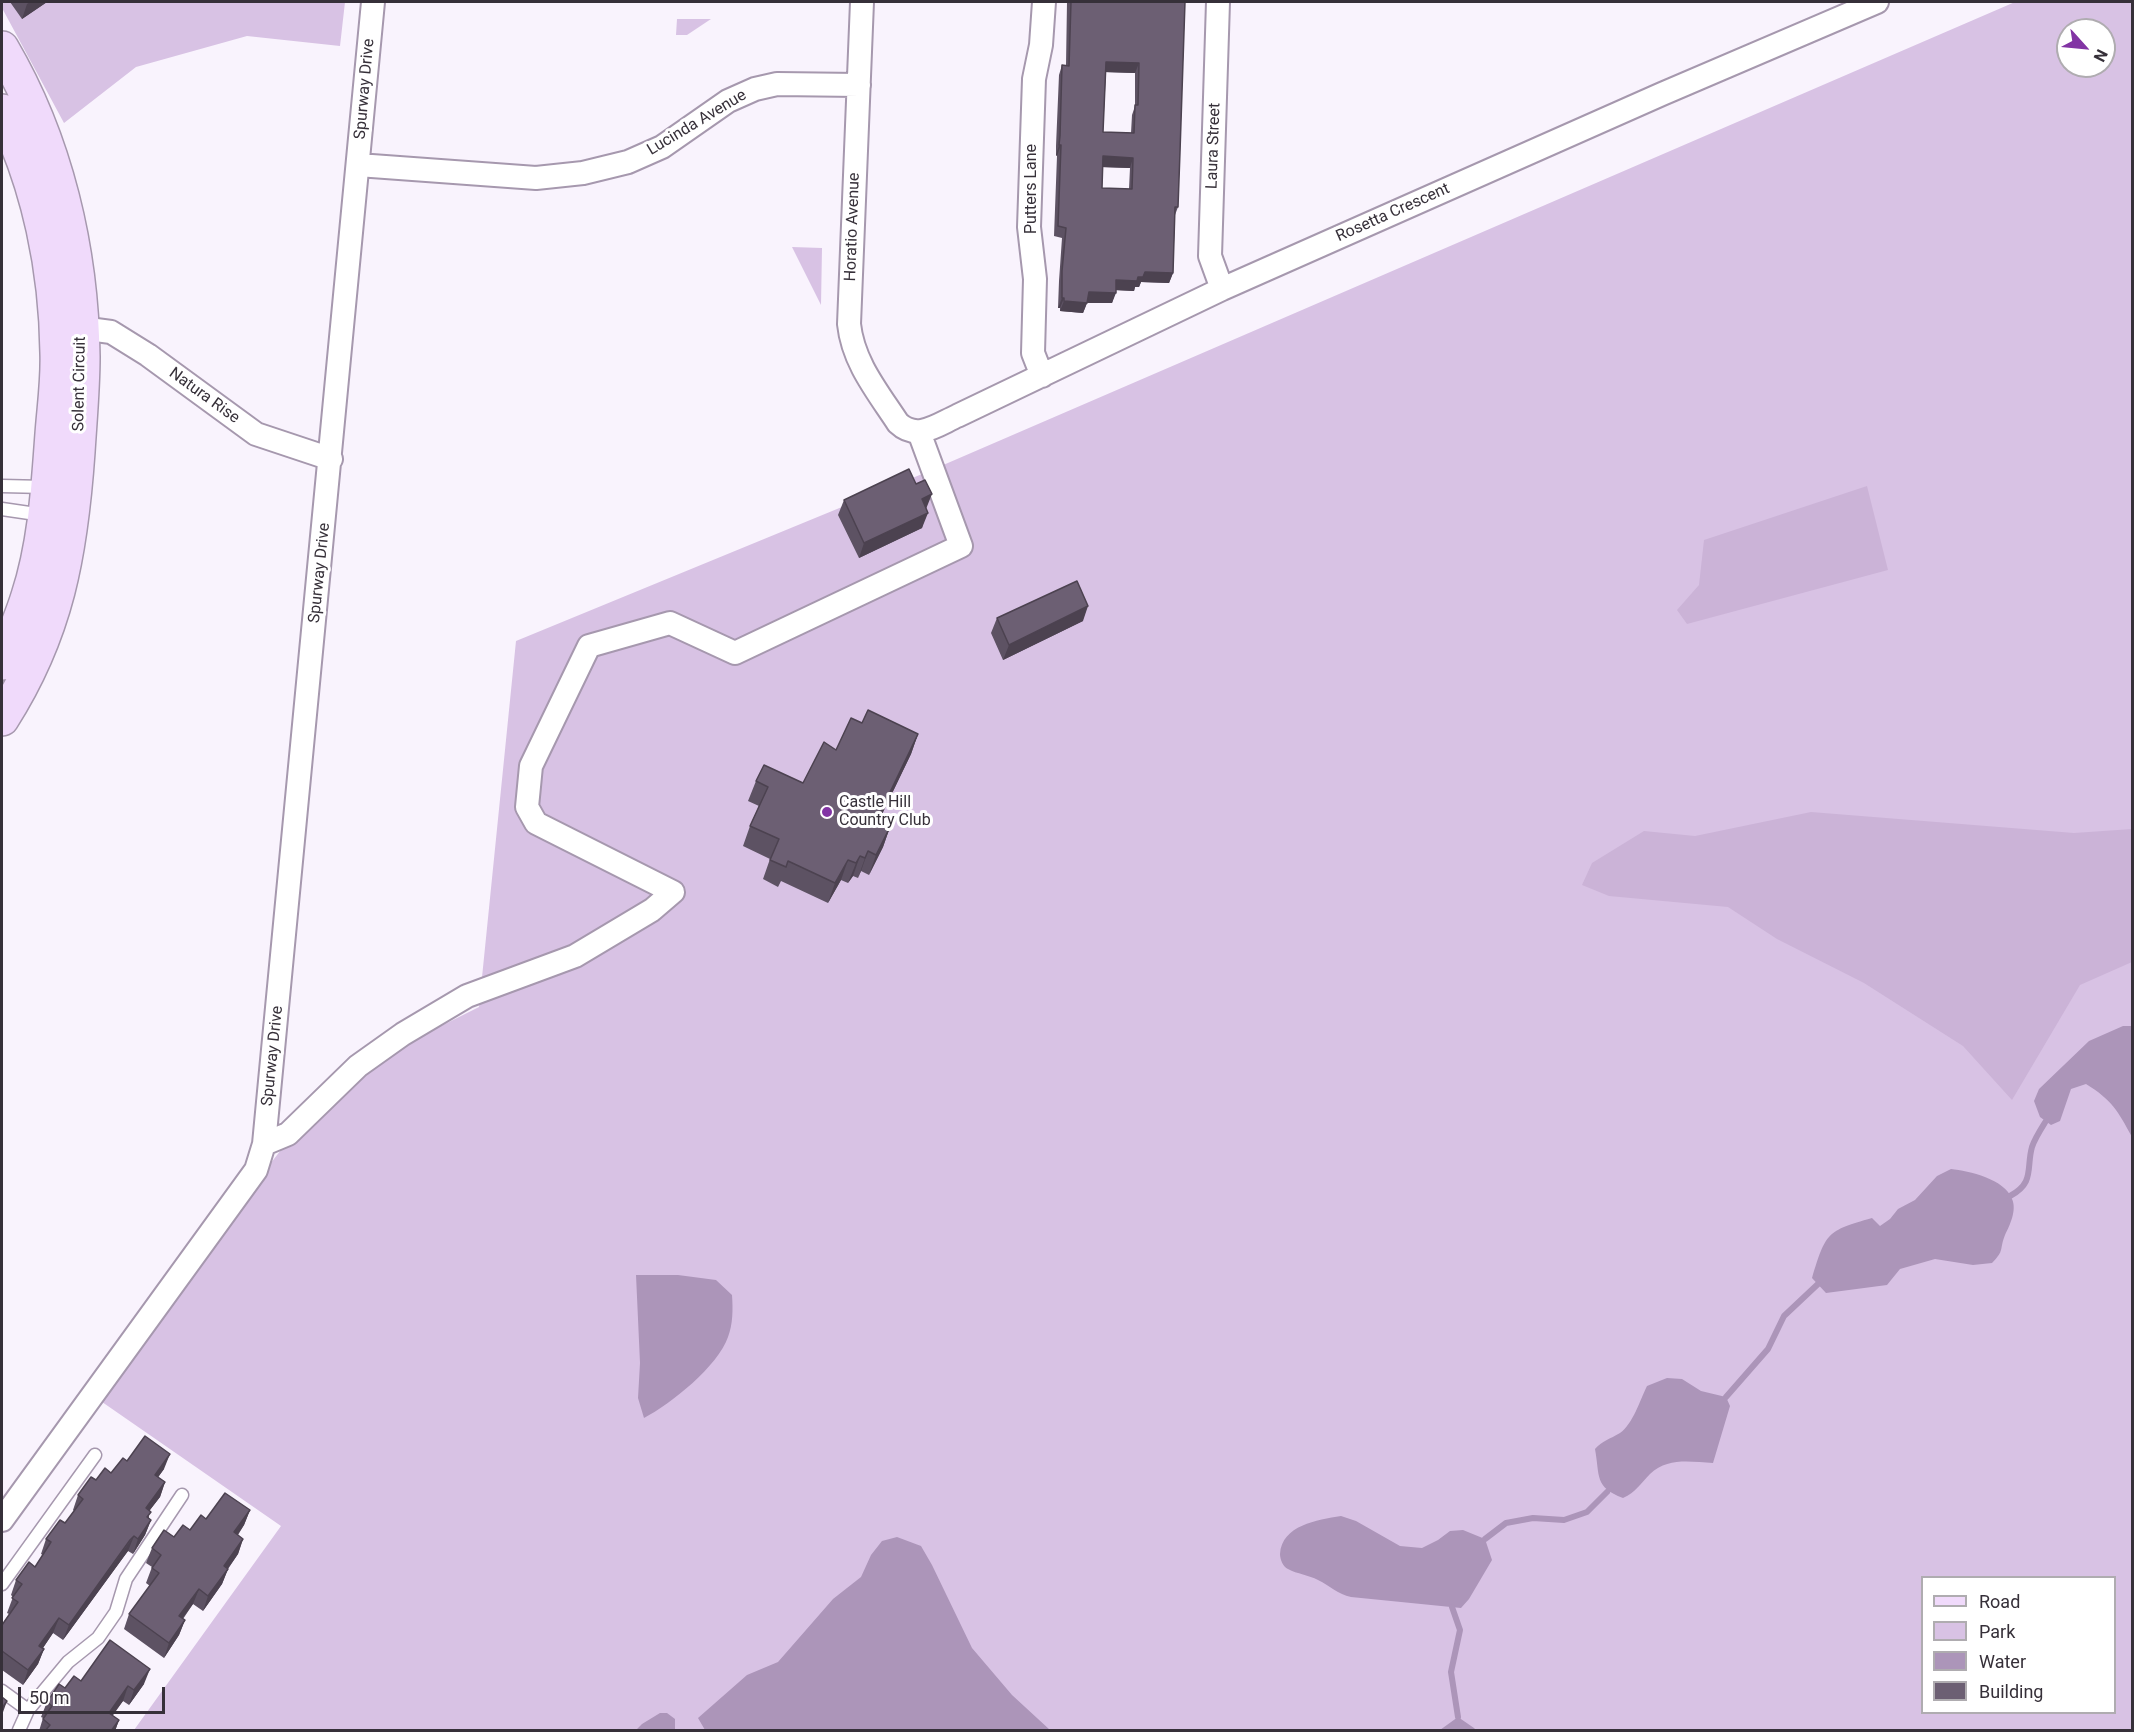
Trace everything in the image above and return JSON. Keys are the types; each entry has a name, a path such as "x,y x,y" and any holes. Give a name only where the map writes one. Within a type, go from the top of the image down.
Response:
{"street":[{"name":"Spurway Drive","path":"2,1520 256,1170 264,1144 373,2"},
{"name":"Horatio Avenue","path":"862,2 849,324 851,340 863,369 898,423 906,430 915,432"},
{"name":"Putters Lane","path":"1042,376 1033,353 1035,279 1029,227 1034,79 1041,45 1044,2"},
{"name":"Laura Street","path":"1218,2 1210,256 1222,289"},
{"name":"Rosetta Crescent","path":"915,432 1042,376 1222,289 1662,94 1877,2"},
{"name":"Solent Circuit","path":"2,48 26,93 50,152 71,243 79,298 82,389 77,469 63,577 39,650 2,719"},
{"name":"Lucinda Avenue","path":"358,165 536,178 583,173 628,162 662,147 728,101 755,89 777,84 859,85"},
{"name":"Solent Circuit","path":"2,111 28,177 46,240 56,309 57,355 46,501 38,556 29,594 2,663"},
{"name":"Natura Rise","path":"81,328 111,332 148,355 256,434 331,459"},
{"path":"264,1144 288,1134 358,1066 403,1034 467,996 575,956 652,910 674,892 536,823 527,807 531,766 589,646 670,623 735,653 961,546 915,432"}],"lane":[{"path":"2,486 46,501"},
{"path":"2,509 46,501"},
{"path":"2,1584 94,1455"},
{"path":"19,1731 28,1710 68,1662 99,1638 116,1612 126,1579 182,1495"},
{"path":"2,1691 28,1710"}],"green space":[{"path":"2,2 345,2 340,46 247,36 136,67 64,123 2,8"},
{"name":"Castle Hill Country Club","path":"2015,2 2132,2 2132,1730 134,1730 281,1526 92,1395 294,1133 363,1065 479,1007 516,641 927,472"},
{"path":"677,19 711,19 687,35 676,35"},
{"path":"792,247 822,248 821,305"}],"shaded area":[{"path":"1867,486 1888,570 1687,624 1677,610 1699,585 1704,540"},
{"path":"1811,812 2074,833 2132,829 2132,962 2080,985 2012,1100 1963,1046 1864,983 1777,939 1728,907 1609,896 1582,885 1592,863 1644,831 1695,836"}],"water":[{"path":"2123,1026 2132,1026 2132,1137 2113,1107 2102,1095 2086,1084 2071,1089 2060,1121 2051,1125 2040,1117 2034,1101 2039,1089 2089,1041"},
{"path":"1951,1169 1986,1177 2002,1186 2012,1199 2014,1208 2012,1217 2000,1252 1992,1263 1973,1265 1935,1259 1900,1269 1887,1285 1826,1293 1812,1278 1825,1243 1836,1231 1872,1218 1880,1226 1898,1209 1915,1200 1937,1176"},
{"path":"636,1275 678,1275 716,1280 732,1295 730,1332 723,1348 704,1372 680,1394 644,1418 638,1398 640,1363"},
{"path":"1667,1378 1682,1379 1701,1391 1726,1397 1730,1406 1713,1463 1680,1462 1664,1465 1623,1498 1607,1490 1600,1480 1595,1449 1625,1429 1647,1386"},
{"path":"1341,1516 1356,1521 1400,1546 1422,1548 1450,1531 1463,1530 1485,1539 1492,1560 1469,1599 1461,1608 1346,1596 1314,1578 1285,1567 1280,1554 1287,1536 1294,1530 1312,1522"},
{"path":"897,1537 921,1546 972,1648 1012,1695 1050,1730 705,1730 698,1718 747,1675 778,1662 833,1599 861,1577 871,1555 882,1541"},
{"path":"660,1713 667,1713 675,1719 675,1730 636,1730 642,1724"},
{"path":"1458,1717 1476,1730 1440,1730"}],"building":[{"path":"1071,2 1185,2 1178,207 1175,207 1173,273 1145,272 1143,277 1138,277 1137,281 1116,280 1116,293 1089,292 1087,303 1064,301 1062,298 1066,228 1058,226 1061,145 1059,145 1062,65 1069,66","holes":["1106,62 1139,63 1138,105 1135,105 1134,133 1103,132","1103,156 1133,158 1132,189 1102,188"]},
{"path":"909,469 916,484 925,480 932,494 922,499 928,513 864,543 844,500"},
{"path":"1077,581 1088,606 1009,645 997,618"},
{"name":"Castle Hill Country Club","path":"868,710 918,734 880,813 886,816 883,823 890,827 876,855 868,851 865,858 860,856 856,863 848,860 835,883 788,861 786,867 770,860 779,839 750,826 768,787 756,781 764,765 803,783 824,742 836,750 851,718 862,723"},
{"path":"145,1436 170,1454 155,1475 165,1482 146,1508 151,1512 147,1517 151,1520 138,1539 134,1536 130,1540 69,1625 59,1618 39,1646 44,1649 28,1670 2,1651 2,1625 18,1602 12,1598 22,1584 16,1580 29,1562 35,1567 51,1542 46,1539 60,1520 65,1523 83,1499 78,1495 91,1477 96,1480 105,1468 111,1473 123,1458 127,1461"},
{"path":"225,1493 250,1510 234,1532 243,1539 224,1566 228,1569 208,1596 199,1589 179,1616 185,1620 169,1643 129,1614 159,1573 152,1568 161,1555 152,1548 164,1530 174,1537 183,1525 190,1530 201,1515 206,1519"},
{"path":"110,1640 150,1669 134,1690 128,1686 109,1713 119,1720 111,1731 45,1731 50,1725 43,1719 52,1706 47,1702 59,1684 65,1688 74,1676 81,1681"},
{"path":"2,1697 7,1701 2,1708"}],"waterway":[{"path":"2010,1196 2018,1191 2026,1180 2032,1147 2046,1121"},
{"path":"1726,1397 1768,1349 1784,1316 1818,1284"},
{"path":"1485,1539 1506,1523 1533,1518 1564,1520 1587,1512 1607,1492"},
{"path":"1452,1607 1460,1630 1451,1672 1458,1717"}],"place":[{"name":"Castle Hill Country Club","path":"827,812"}]}
